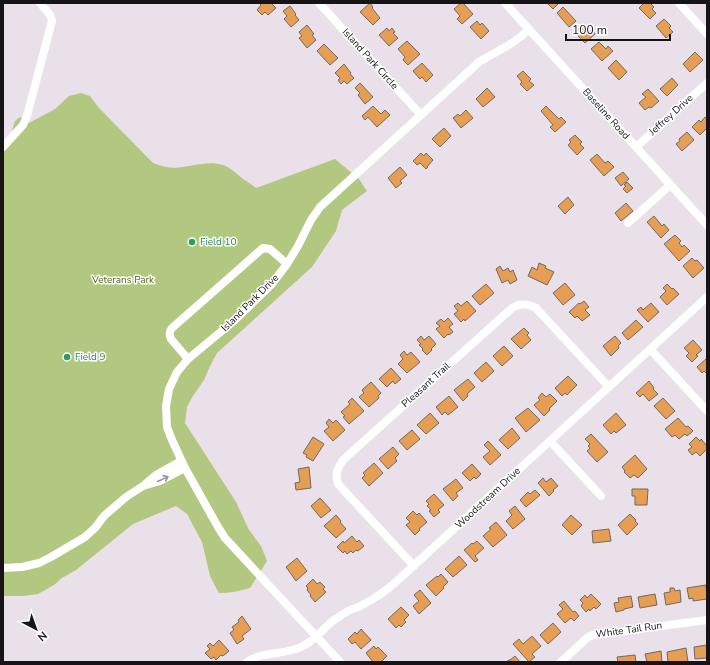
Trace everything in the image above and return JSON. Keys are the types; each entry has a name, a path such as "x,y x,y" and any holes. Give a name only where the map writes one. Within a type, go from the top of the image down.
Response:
{"street":[{"path":"3,147 23,125 25,120 52,21 50,15 40,3"},
{"name":"Island Park Circle","path":"319,3 421,115"},
{"name":"Baseline Road","path":"505,3 707,225"},
{"path":"679,3 707,34"},
{"name":"Island Park Drive","path":"317,637 251,567 225,538 218,527 183,464 167,427 166,406 169,389 177,372 188,359 235,320 270,285 287,264 311,220 320,207 479,62 502,50 529,29"},
{"name":"Jeffrey Drive","path":"636,148 707,83"},
{"path":"628,223 670,185"},
{"path":"188,359 171,339 169,335 172,328 264,248 270,249 287,264"},
{"name":"Woodstream Drive","path":"248,662 262,655 300,648 317,637 324,629 349,610 363,605 385,592 707,297"},
{"name":"Pleasant Trail","path":"414,566 338,484 336,473 343,460 511,309 520,304 526,304 536,308 609,387"},
{"path":"650,349 707,411"},
{"path":"550,441 601,496"},
{"path":"3,568 22,567 39,563 51,557 85,537 95,528 104,516 126,497 143,486 160,481 183,464"},
{"name":"White Tail Run","path":"561,662 588,637 593,635 707,620"},
{"path":"317,637 340,662"}],"green space":[{"name":"Veterans Park","path":"81,93 90,96 99,108 153,163 176,168 208,163 223,165 231,169 256,188 335,159 359,179 367,191 342,210 336,231 312,267 217,353 204,380 187,407 185,423 236,502 249,530 261,546 267,561 250,588 235,592 219,593 210,576 202,542 187,514 176,506 133,524 76,570 38,594 3,596 3,146 10,137 15,121 20,117 29,123 55,109 69,96"}],"building":[{"path":"259,3 271,3 276,8 268,15 265,12 262,15 257,10 261,5"},
{"path":"370,3 380,18 373,25 360,12"},
{"path":"463,3 473,14 462,24 457,19 460,16 454,9"},
{"path":"547,3 559,3 553,9"},
{"path":"644,3 650,3 654,7 652,9 656,13 650,19 639,8"},
{"path":"290,6 299,20 291,27 284,19 287,16 283,11"},
{"path":"563,7 576,21 569,27 557,13"},
{"path":"664,19 671,26 669,28 673,32 666,38 656,26"},
{"path":"477,21 480,25 482,23 489,31 481,39 470,27"},
{"path":"307,25 314,34 312,35 316,40 307,48 299,38 302,36 299,32"},
{"path":"583,25 589,32 592,30 595,34 585,43 578,36 579,35 576,31"},
{"path":"387,28 389,31 392,28 395,32 393,33 398,38 389,46 379,35"},
{"path":"407,41 420,54 408,65 403,60 405,57 398,49"},
{"path":"599,42 606,49 608,46 613,51 602,61 591,49"},
{"path":"324,44 338,58 330,65 317,51"},
{"path":"695,52 703,60 690,72 683,64"},
{"path":"616,60 627,72 619,80 608,68"},
{"path":"422,63 433,75 426,82 422,77 420,79 413,71"},
{"path":"344,64 354,78 347,84 344,81 341,84 338,80 340,78 335,73"},
{"path":"523,71 531,79 529,81 534,85 527,91 520,84 522,82 517,76"},
{"path":"672,78 678,85 667,96 660,89"},
{"path":"360,83 373,97 365,104 358,95 360,93 355,88"},
{"path":"487,88 495,97 483,107 476,99"},
{"path":"648,89 659,101 651,108 649,107 645,110 639,103 646,97 642,94"},
{"path":"373,106 381,114 385,110 390,115 377,127 368,117 365,120 362,116"},
{"path":"546,106 559,119 561,117 566,122 555,132 550,127 553,125 541,111"},
{"path":"466,110 473,118 461,128 453,118 458,114 460,116"},
{"path":"705,117 707,119 707,128 700,135 692,127 699,120 701,122"},
{"path":"444,128 451,136 440,147 432,139"},
{"path":"687,132 694,140 682,151 676,144"},
{"path":"575,135 582,142 580,144 584,148 577,155 568,145 571,142 569,140"},
{"path":"421,153 424,156 426,153 433,160 426,169 420,163 417,165 413,161"},
{"path":"597,154 605,163 608,161 614,167 604,176 590,160"},
{"path":"400,167 407,175 400,181 402,183 396,188 388,178"},
{"path":"623,172 629,179 621,186 615,178"},
{"path":"627,182 633,188 627,193 623,189"},
{"path":"568,197 574,205 565,214 558,206"},
{"path":"626,203 633,211 621,221 615,213"},
{"path":"654,216 662,226 664,224 669,230 661,238 647,222"},
{"path":"675,235 681,241 679,243 682,247 684,245 690,251 679,261 664,244"},
{"path":"692,258 695,261 697,260 704,268 693,278 683,266"},
{"path":"539,263 546,266 545,268 554,272 547,285 528,276 532,267 537,270"},
{"path":"500,266 503,271 508,268 510,272 513,270 517,280 510,284 508,280 502,283 496,269"},
{"path":"565,283 575,295 563,305 553,293"},
{"path":"486,284 494,293 480,305 472,296"},
{"path":"667,284 679,294 667,305 660,297 666,291 663,288"},
{"path":"467,301 476,311 465,321 464,319 461,322 454,314 458,311 454,306 458,303 461,306"},
{"path":"584,301 589,307 585,310 590,315 582,321 577,316 575,318 569,312 579,303 580,304"},
{"path":"651,303 659,312 648,322 637,310 641,307 643,310"},
{"path":"448,318 453,324 449,327 453,332 444,338 436,329 440,326 436,323 441,319 444,322"},
{"path":"636,320 643,327 628,340 622,333"},
{"path":"524,328 529,333 527,335 531,340 521,349 511,339"},
{"path":"421,336 424,340 429,336 436,344 427,355 422,350 423,349 419,345 421,344 417,340"},
{"path":"615,336 621,343 618,346 619,348 611,356 603,346"},
{"path":"693,340 702,350 696,355 698,356 692,362 686,356 689,353 684,348"},
{"path":"504,346 513,356 502,366 493,356"},
{"path":"404,351 407,355 411,352 420,362 407,373 398,364 403,359 400,355"},
{"path":"707,358 707,374 704,371 702,373 697,367"},
{"path":"486,362 494,371 482,382 474,373"},
{"path":"391,368 401,379 395,384 393,381 387,387 379,379"},
{"path":"568,376 577,385 567,395 565,393 562,396 555,388"},
{"path":"468,379 475,387 467,394 468,396 463,401 454,390"},
{"path":"649,381 654,388 653,389 658,394 649,401 643,394 640,397 636,393"},
{"path":"371,382 381,393 378,396 379,398 369,407 359,397 364,393 362,390"},
{"path":"542,393 546,397 550,394 557,401 544,416 534,405 540,400 538,398"},
{"path":"449,396 458,407 448,415 445,412 442,415 436,407"},
{"path":"352,398 364,411 349,424 341,412 350,404 348,402"},
{"path":"663,398 675,411 666,419 654,406"},
{"path":"528,408 540,420 526,432 515,418"},
{"path":"430,413 439,423 426,434 417,425"},
{"path":"616,413 626,425 616,433 614,431 611,434 603,425"},
{"path":"678,418 686,427 688,426 693,431 687,436 685,434 679,439 675,435 672,437 665,429"},
{"path":"329,419 333,423 336,420 345,430 333,441 324,431 329,427 326,423"},
{"path":"512,428 520,438 508,449 499,440"},
{"path":"412,430 420,439 407,450 399,441"},
{"path":"591,434 608,452 597,462 587,451 590,448 588,446 590,444 585,439"},
{"path":"313,437 324,444 313,461 306,457 307,455 303,453"},
{"path":"696,437 700,441 701,439 707,446 707,449 700,456 696,452 692,455 688,450 692,447 689,444"},
{"path":"488,441 501,455 490,465 483,457 490,451 484,445"},
{"path":"393,447 399,454 395,458 397,461 388,469 379,459"},
{"path":"635,455 647,469 638,478 634,475 630,478 624,472 625,471 622,467"},
{"path":"374,463 383,473 369,486 362,478 365,475 363,473"},
{"path":"472,464 481,474 476,479 474,477 470,481 462,473"},
{"path":"309,467 311,488 296,490 295,483 300,482 298,469"},
{"path":"543,478 546,482 551,478 558,486 549,496 538,483"},
{"path":"456,479 463,488 456,493 458,496 453,501 443,489"},
{"path":"632,489 648,489 647,505 635,505 635,496 632,496"},
{"path":"535,490 540,495 526,507 520,500 528,492 530,494"},
{"path":"434,494 444,505 438,510 440,512 434,517 429,511 431,510 427,506 429,504 426,501"},
{"path":"320,498 331,510 321,518 311,506"},
{"path":"515,506 525,519 513,529 506,521 512,515 509,511"},
{"path":"413,511 417,515 419,513 427,522 415,535 406,525 410,522 406,518"},
{"path":"630,514 638,524 627,535 618,525"},
{"path":"336,515 346,529 336,538 324,526"},
{"path":"571,515 582,525 572,535 562,525"},
{"path":"496,522 507,535 493,547 483,536"},
{"path":"609,529 611,541 593,543 592,531"},
{"path":"352,536 357,542 359,540 364,546 353,553 351,551 347,554 345,551 343,553 337,547 343,541 344,543"},
{"path":"477,541 484,548 475,556 478,560 475,562 464,550 472,543 473,544"},
{"path":"459,556 467,565 453,577 445,569"},
{"path":"297,558 307,571 296,581 286,567"},
{"path":"441,574 448,582 436,596 426,585"},
{"path":"313,579 317,584 320,582 325,587 323,589 326,592 315,602 310,596 311,595 306,586"},
{"path":"706,585 707,599 693,601 693,598 689,599 687,588"},
{"path":"670,588 674,588 675,591 680,590 681,602 666,605 664,593 670,592"},
{"path":"420,590 431,603 419,614 413,606 419,601 414,595"},
{"path":"591,594 601,604 596,609 594,607 590,611 589,609 586,612 581,606 583,603 580,600 585,595 587,598"},
{"path":"655,594 657,605 640,608 638,597"},
{"path":"631,596 633,607 616,612 614,603 619,602 618,598"},
{"path":"564,601 573,612 575,611 579,616 574,621 571,618 565,623 557,614 563,609 559,605"},
{"path":"401,607 409,615 404,620 406,622 401,627 399,625 396,628 388,619"},
{"path":"242,616 251,629 242,636 244,639 237,644 230,633 234,630 232,627 239,622 238,620"},
{"path":"553,623 561,632 548,644 540,635"},
{"path":"361,629 371,640 361,649 355,642 352,644 348,639 355,632 357,634"},
{"path":"532,636 541,646 532,654 535,657 529,662 513,644 519,639 523,644"},
{"path":"219,640 229,651 223,656 221,655 216,660 214,657 211,659 205,653 210,649 207,646 210,643 213,646"},
{"path":"707,645 707,658 695,659 694,647"},
{"path":"374,646 376,649 378,647 387,656 382,661 383,662 373,662 366,653"},
{"path":"686,648 688,662 668,662 667,652"},
{"path":"661,651 662,662 647,662 645,654"},
{"path":"635,655 636,662 618,662 617,657"},
{"path":"515,656 520,662 506,662 510,660"}],"place":[{"name":"Field 10","path":"192,242"},
{"name":"Field 9","path":"67,357"}]}
